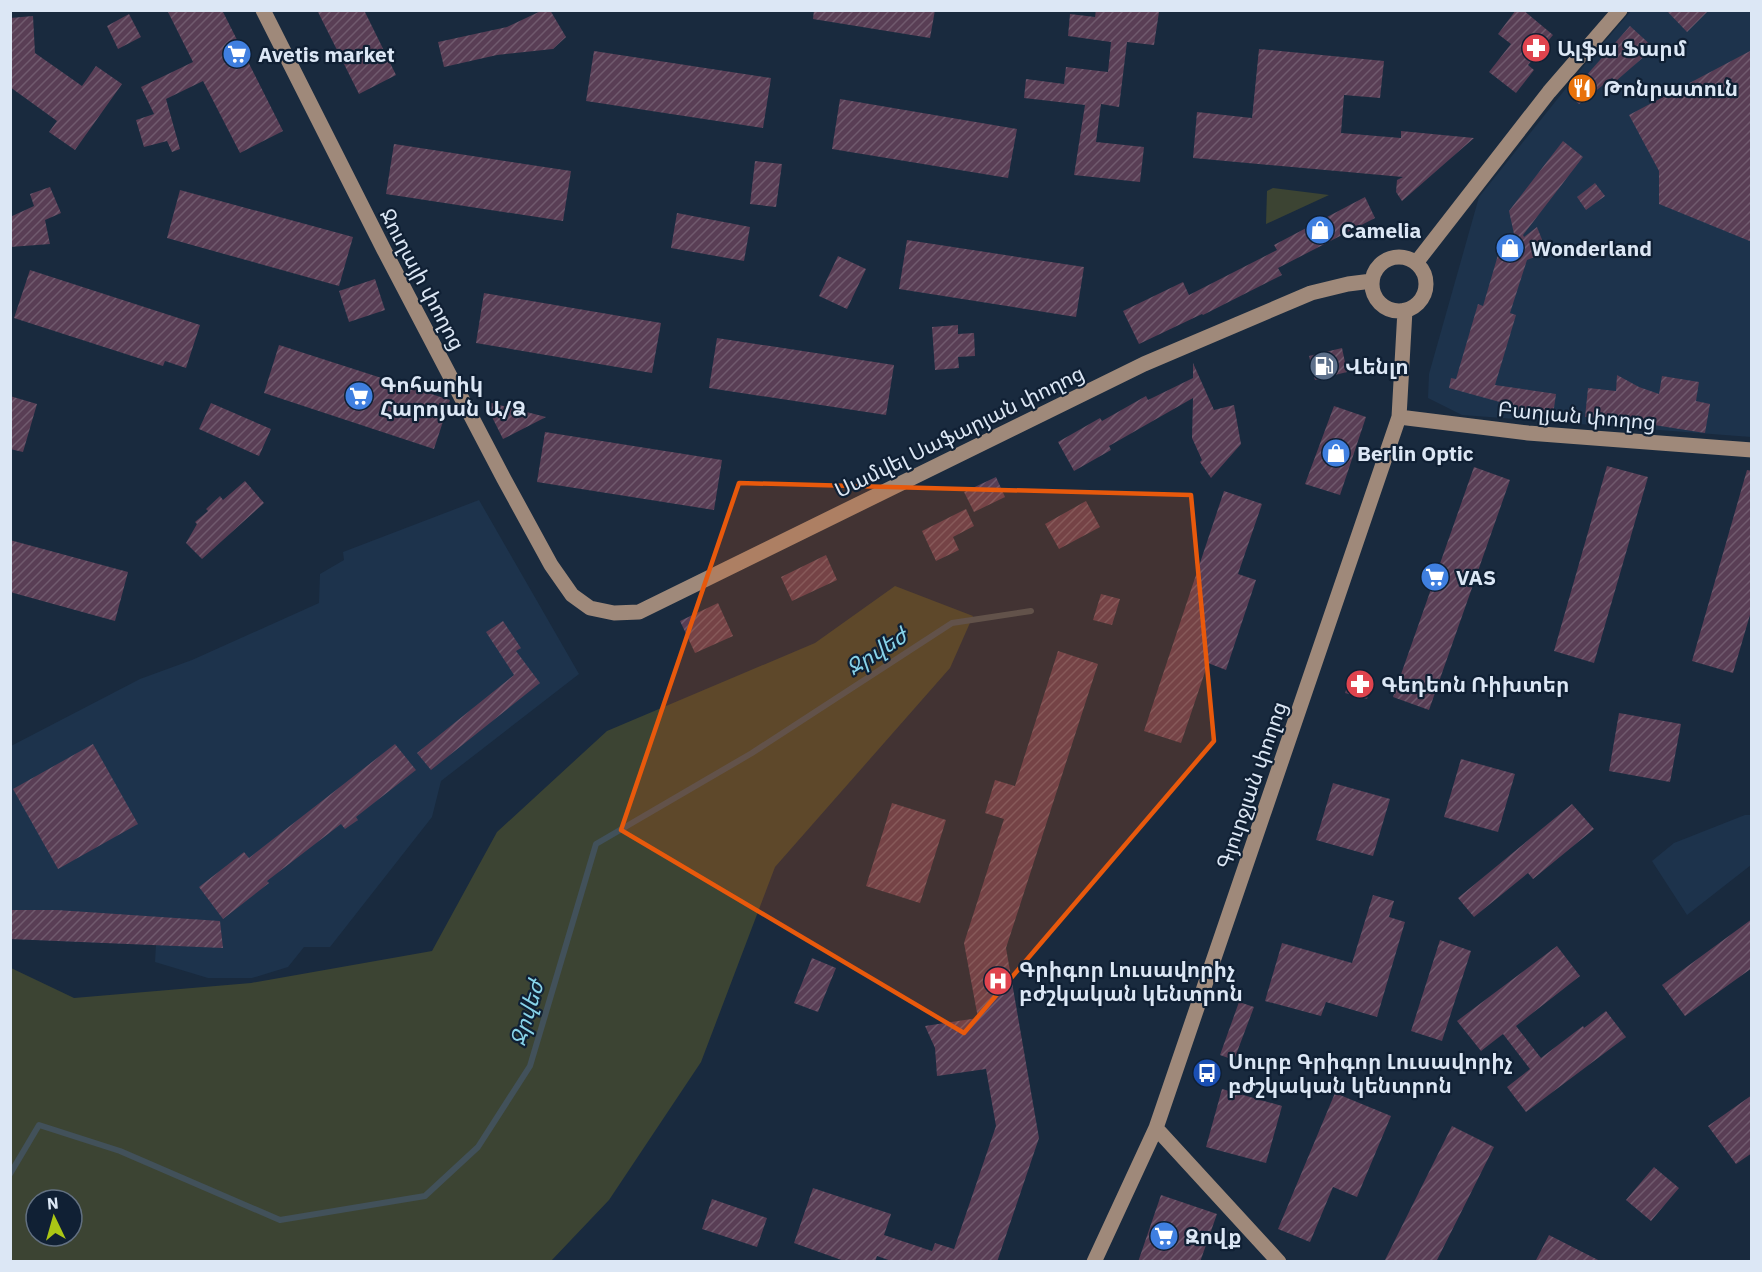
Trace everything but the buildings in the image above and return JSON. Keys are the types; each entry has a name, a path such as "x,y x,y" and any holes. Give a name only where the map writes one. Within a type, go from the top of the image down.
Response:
{"street":[{"name":"Ջուղայի փողոց","path":"263,10 307,100 504,479 551,566 572,595"},
{"path":"1416,263 1549,92 1620,10"},
{"path":"1393,258 1409,259 1416,263 1422,270 1426,286 1419,302 1405,310 1396,311 1381,304 1372,290 1372,281 1378,266 1393,258"},
{"name":"Սամվել Սաֆարյան փողոց","path":"572,595 590,608 614,613 639,612 1144,364 1311,293 1372,281"},
{"name":"Գյուրջյան փողոց","path":"1094,1262 1156,1128 1399,417 1405,310"},
{"name":"Բաղյան փողոց","path":"1399,417 1528,433 1752,450"},
{"path":"1156,1128 1279,1262"}],"highlighted area":[{"path":"739,483 1191,495 1214,741 964,1033 621,830"}],"shaded area":[{"path":"1631,11 1751,11 1751,437 1462,415 1428,398 1429,374 1479,197"},
{"path":"479,500 579,674 441,781 432,817 330,947 304,947 288,967 252,978 208,978 155,962 156,945 11,939 11,746 140,679 192,660 319,603 320,574 344,560 343,552"},
{"path":"1745,815 1751,815 1751,865 1687,915 1652,861 1674,843"}],"green space":[{"path":"1273,188 1329,195 1266,224 1267,191"},
{"path":"895,586 973,616 950,668 775,867 701,1062 609,1200 551,1261 11,1261 11,968 74,998 251,983 432,951 497,832 607,731 815,643"}],"waterway":[{"name":"Ջրվեժ","path":"10,1174 39,1125 120,1151 280,1220 425,1196 478,1147 530,1066 596,844 752,753 952,623 1031,611"}],"place":[{"name":"Ալֆա Ֆարմ","path":"1536,48"},
{"name":"Avetis market","path":"237,54"},
{"name":"Թոնրատուն","path":"1582,88"},
{"name":"Camelia","path":"1320,230"},
{"name":"Wonderland","path":"1510,248"},
{"name":"Վենլո","path":"1324,366"},
{"name":"Գոհարիկ Հարոյան Ա/Ձ","path":"359,396"},
{"name":"Berlin Optic","path":"1336,453"},
{"name":"VAS","path":"1435,577"},
{"name":"Գեդեոն Ռիխտեր","path":"1360,684"},
{"name":"Գրիգոր Լուսավորիչ բժշկական կենտրոն","path":"998,981"},
{"name":"Սուրբ Գրիգոր Լուսավորիչ բժշկական կենտրոն","path":"1207,1073"},
{"name":"Զովք","path":"1164,1236"}]}
